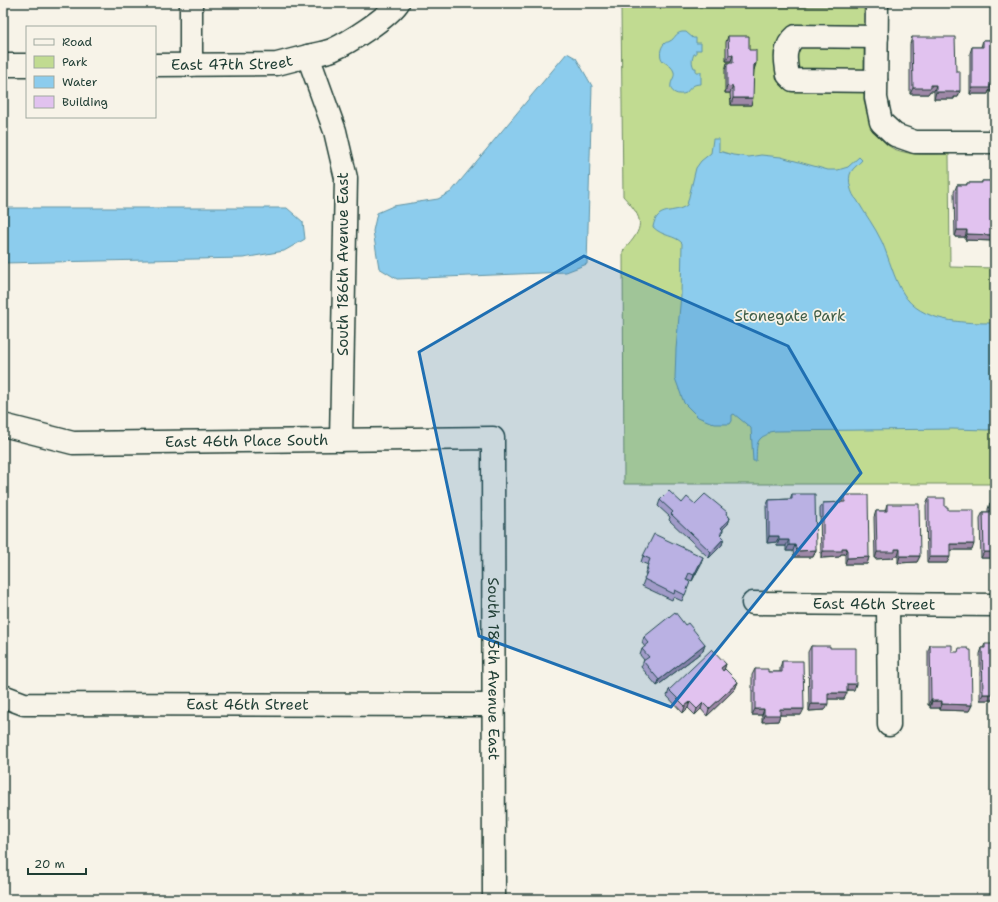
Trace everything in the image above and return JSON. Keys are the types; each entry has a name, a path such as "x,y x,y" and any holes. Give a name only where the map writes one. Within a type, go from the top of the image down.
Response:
{"street":[{"path":"191,3 191,66"},
{"path":"308,56 332,49 368,29 398,3"},
{"path":"877,3 876,98 882,122 895,135 915,142 995,142"},
{"path":"876,37 796,36 789,41 786,52 788,76 793,80 876,81"},
{"name":"East 47th Street","path":"156,65 191,66 277,64 308,56"},
{"name":"South 186th Avenue East","path":"308,56 335,131 346,178 341,440"},
{"path":"3,65 26,65"},
{"name":"East 46th Place South","path":"3,425 73,443 493,438"},
{"name":"South 185th Avenue East","path":"493,438 494,899"},
{"name":"East 46th Street","path":"753,603 995,605"},
{"path":"888,605 888,725"},
{"name":"East 46th Street","path":"3,696 24,704 494,705"}],"highlighted area":[{"path":"584,256 788,346 861,473 671,707 479,636 419,352"}],"green space":[{"name":"Stonegate Park","path":"864,6 864,99 871,124 881,139 894,149 914,154 949,154 950,267 995,268 995,484 624,484 623,251 635,236 640,224 635,211 623,196 621,8"}],"water":[{"path":"682,32 686,32 693,38 696,38 696,43 701,43 701,50 696,50 692,64 694,68 696,68 696,72 701,72 701,84 694,85 686,93 678,94 673,92 671,87 674,72 671,67 663,61 660,52 664,44"},
{"path":"567,53 576,58 592,86 587,264 566,272 397,279 379,268 373,231 377,213 393,206 438,199 451,192"},
{"path":"713,139 719,139 719,151 733,155 749,157 761,155 781,157 828,170 838,170 848,167 859,157 862,160 852,170 850,175 849,179 851,191 879,236 897,281 903,293 911,303 920,310 932,316 944,319 970,323 995,323 995,429 775,431 769,432 759,440 757,445 756,461 753,461 751,428 734,414 732,415 732,421 730,424 715,424 698,417 684,403 675,378 681,295 682,243 679,240 661,233 653,227 655,220 662,213 677,210 687,205 696,168 701,161 711,153"},
{"path":"3,208 287,208 303,222 305,239 284,251 243,258 3,263"}],"building":[{"path":"728,36 749,36 749,50 756,50 753,98 733,98 733,87 727,86 727,63 733,63 733,55 729,55"},
{"path":"912,37 955,37 956,71 960,71 960,91 936,92 936,85 931,85 931,88 913,88"},
{"path":"983,40 995,40 995,85 990,85 990,88 972,88 972,47 983,47"},
{"path":"982,181 995,181 995,235 967,234 967,230 957,230 957,185 982,183"},
{"path":"669,491 682,503 687,497 695,504 705,494 727,512 726,514 730,518 721,528 723,530 720,534 724,538 711,552 671,514 673,512 660,500"},
{"path":"792,494 815,494 816,550 797,551 795,545 789,545 789,540 779,540 779,536 769,536 769,500 792,499"},
{"path":"845,495 868,495 869,557 847,558 847,548 842,548 842,551 823,551 823,503 845,502"},
{"path":"929,498 945,498 945,507 948,507 948,510 974,510 974,544 950,544 950,557 929,557"},
{"path":"990,503 995,503 995,552 984,552 983,512 990,512"},
{"path":"887,504 919,504 920,556 900,556 900,549 895,549 895,552 877,552 876,511 887,511"},
{"path":"654,534 703,557 694,575 689,573 686,580 690,582 685,595 675,590 674,594 644,579 648,570 647,567 650,559 643,556"},
{"path":"675,612 685,625 688,623 705,644 659,680 643,661 649,657 642,649 649,643 644,637"},
{"path":"985,644 995,644 995,694 983,694 982,648 985,648"},
{"path":"930,645 952,645 952,652 958,652 959,648 968,648 971,650 972,705 942,704 942,701 932,701"},
{"path":"811,646 856,648 856,684 847,684 847,693 828,693 828,704 811,704"},
{"path":"712,649 726,664 721,668 723,671 725,669 738,682 709,709 703,703 697,709 690,702 685,706 669,690"},
{"path":"782,661 803,661 804,709 780,709 780,715 764,715 764,709 755,709 755,669 768,669 768,672 782,672"}]}
